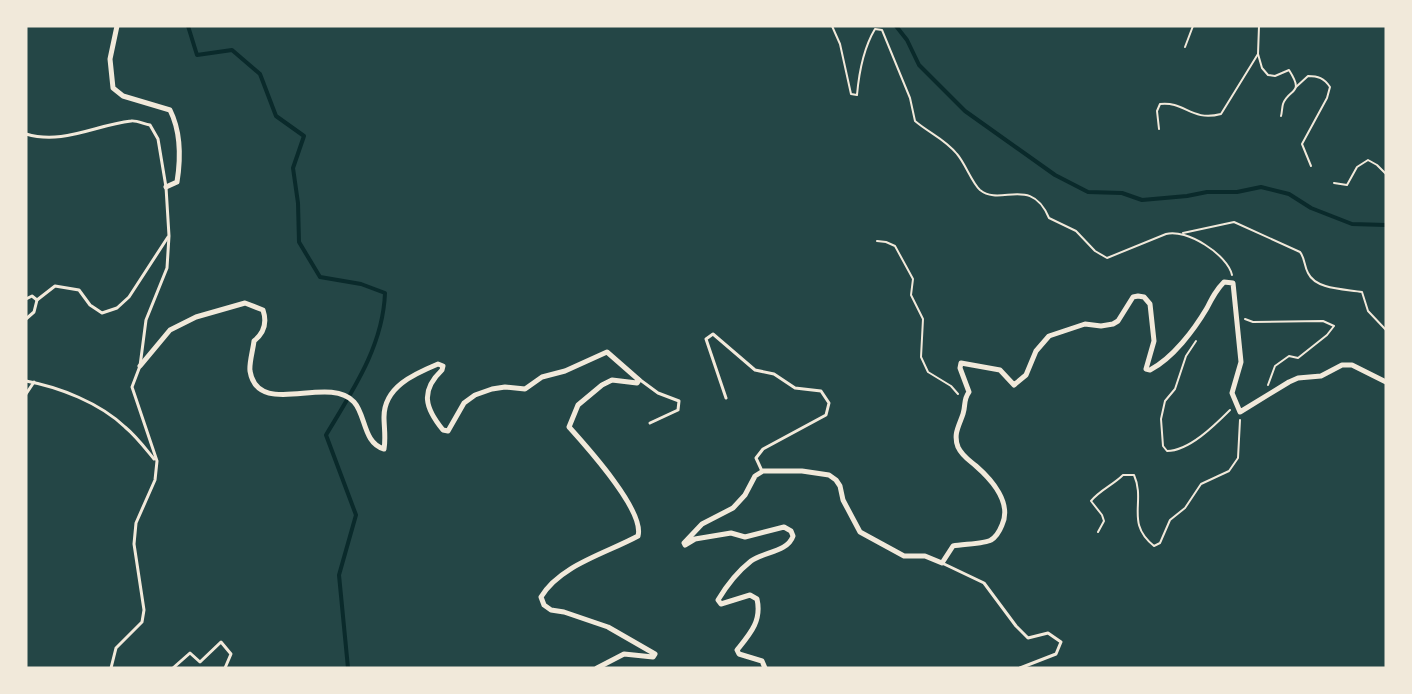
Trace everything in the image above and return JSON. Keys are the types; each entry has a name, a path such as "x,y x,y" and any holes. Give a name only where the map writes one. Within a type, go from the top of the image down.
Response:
{"street":[{"path":"118,26 110,59 114,88 123,96 170,110 176,122 180,164 177,182 166,187"},
{"path":"765,668 762,661 739,654 737,650 756,625 758,606 756,598 750,595 722,604 718,600 735,575 752,560 792,542 793,536 791,531 784,527 745,537 731,533 695,539 685,545 684,543 702,524 733,508 745,495 755,476 763,472 802,471 829,475 840,486 843,500 860,532 904,556 925,556 942,563 953,546 990,541 1000,531 1005,518 1004,502 995,486 978,467 964,456 958,446 955,434 964,411 964,399 969,392 960,368 961,363 1000,370 1014,385 1026,375 1036,351 1049,336 1085,324 1101,326 1113,324 1118,321 1133,297 1138,296 1144,298 1150,304 1154,342 1146,369 1150,370 1184,339 1224,282 1233,283 1241,362 1232,393 1235,405 1240,412 1298,378 1320,376 1342,365 1352,365 1386,382"},
{"path":"140,366 170,330 196,317 245,303 262,310 266,318 262,335 254,341 250,371 254,382 262,391 286,396 306,392 325,392 342,395 354,402 370,436 379,447 384,448 384,415 387,401 393,391 401,383 438,364 443,366 442,370 431,381 427,397 429,410 443,430 448,431 464,403 492,389 505,386 525,389 542,377 565,371 607,352 630,370 639,380 637,383 612,380 602,385 578,405 569,428 592,452 630,504 640,528 638,536 567,572 546,588 541,597 544,605 551,610 564,612 608,627 655,654 653,658 624,654 597,668"}],"lane":[{"path":"26,134 40,139 68,137 132,120 150,125 158,139 166,187 169,236 167,268 146,320 140,366 132,387 156,461 155,480 136,523 134,544 144,610 142,622 116,648 111,668"},
{"path":"26,319 34,312 36,300 55,286 79,290 90,305 102,313 117,308 129,297 169,236"},
{"path":"26,299 32,296 36,300"},
{"path":"726,398 706,339 713,334 755,370 774,374 795,388 821,391 829,403 826,415 762,449 756,458 763,472"},
{"path":"630,370 658,394 679,401 678,410 650,423"},
{"path":"26,381 45,384 91,404 124,426 156,461"},
{"path":"26,394 34,382"},
{"path":"942,563 984,583 1016,626 1028,638 1048,633 1061,642 1056,654 1020,668"},
{"path":"173,668 190,653 200,662 221,642 231,654 225,668"}],"path":[{"path":"832,26 840,44 851,94 857,95 860,65 871,36 875,29 882,30 900,79 910,98 915,121 947,142 965,164 979,189 989,194 1020,194 1030,196 1044,206 1048,218 1076,231 1094,251 1107,258 1166,234 1182,233 1234,222 1300,252 1304,256 1307,271 1312,279 1324,285 1362,292 1368,310 1386,330"},
{"path":"1185,47 1193,26"},
{"path":"1259,26 1258,54 1262,68 1268,75 1275,76 1289,70 1296,87"},
{"path":"1159,129 1157,110 1160,104 1173,103 1192,114 1209,117 1221,114 1258,54"},
{"path":"1282,116 1283,103 1308,76 1318,76 1326,80 1330,87 1327,98 1302,144 1311,166"},
{"path":"1334,183 1347,185 1358,166 1368,160 1377,165 1386,174"},
{"path":"1182,233 1219,253 1230,267 1233,283"},
{"path":"877,241 895,246 913,279 911,295 924,319 921,334 921,357 928,372 951,386 964,399"},
{"path":"1236,316 1253,322 1323,320 1334,326 1298,358 1290,356 1274,366 1267,382 1270,394"},
{"path":"1198,335 1180,371 1175,390 1165,400 1161,419 1163,446 1167,452 1174,451 1207,433 1235,405"},
{"path":"1098,532 1104,521 1102,515 1091,501 1097,493 1113,484 1123,475 1134,475 1138,484 1136,514 1139,530 1145,539 1154,546 1160,543 1170,520 1184,508 1201,484 1229,471 1238,458 1240,412"}],"shaded area":[{"path":"26,26 1386,26 1386,668 26,668"}],"waterway":[{"path":"188,26 197,55 232,50 260,74 276,116 304,136 293,168 298,203 299,242 320,277 361,284 385,293 379,331 373,349 356,384 326,435 356,515 339,575 348,668"},
{"path":"896,26 907,40 919,65 965,111 1055,175 1088,192 1122,193 1142,200 1187,196 1207,192 1237,192 1261,187 1289,194 1311,208 1352,224 1386,225"}]}
